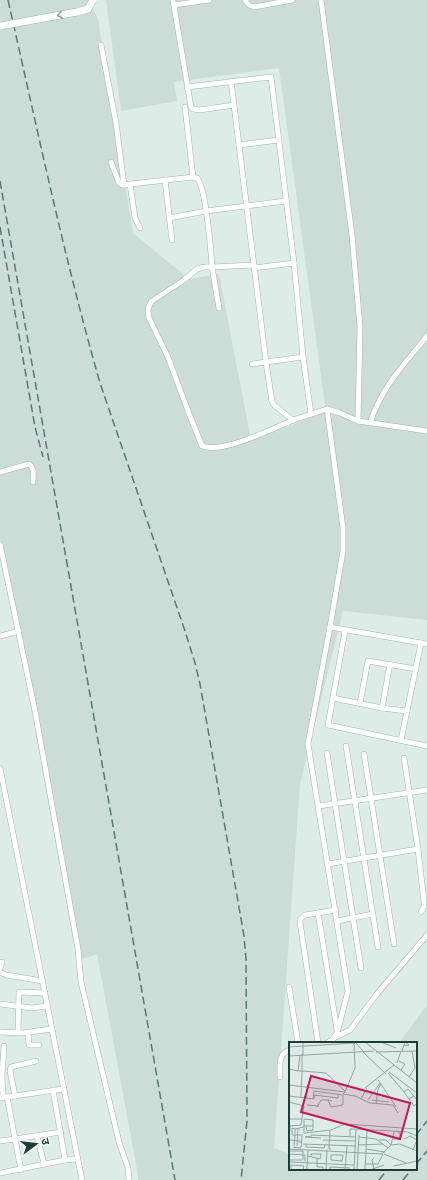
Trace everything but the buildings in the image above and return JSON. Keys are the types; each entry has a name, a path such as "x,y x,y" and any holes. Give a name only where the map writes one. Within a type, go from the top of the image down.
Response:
{"main road":[{"path":"0,26 88,9 93,0"}],"street":[{"path":"209,0 173,3 190,104 193,109 200,110 234,105"},
{"path":"245,0 254,7 292,0"},
{"path":"321,0 352,235 360,320 358,421"},
{"path":"101,44 116,123 124,185"},
{"path":"187,86 271,77 294,263 303,357 311,414"},
{"path":"231,81 272,402 293,420"},
{"path":"185,107 193,177"},
{"path":"239,145 279,140"},
{"path":"110,162 119,183 124,185 193,177 199,180 206,211 212,267 219,308"},
{"path":"165,180 172,240"},
{"path":"130,184 135,218 140,228"},
{"path":"169,218 206,211 286,201"},
{"path":"294,263 254,267 202,268 194,271 184,280 151,302 148,309 149,318 168,357 202,446 209,447 228,445 255,436 293,420 327,410 340,413 358,421 427,431"},
{"path":"370,423 381,396 396,373 427,336"},
{"path":"252,364 303,357"},
{"path":"327,410 344,542 330,628 308,740 348,991 337,1035 331,1042"},
{"path":"0,472 29,464 33,469 33,482"},
{"path":"0,544 35,711 77,942 81,982 117,1135 128,1168 129,1180"},
{"path":"330,628 427,644"},
{"path":"0,636 19,631"},
{"path":"345,631 328,725 427,746"},
{"path":"401,740 421,643"},
{"path":"360,703 368,661 416,669"},
{"path":"382,708 390,664"},
{"path":"333,698 407,712"},
{"path":"346,746 378,947"},
{"path":"327,753 361,968"},
{"path":"364,754 394,944"},
{"path":"404,758 418,849 424,902 424,907 421,912"},
{"path":"0,768 1,783 43,981 82,1180"},
{"path":"319,806 427,791"},
{"path":"328,864 418,849"},
{"path":"318,1042 300,919 305,915 336,910"},
{"path":"318,913 337,1035"},
{"path":"337,921 373,914"},
{"path":"337,1035 350,1030 376,995 427,935"},
{"path":"0,968 2,962"},
{"path":"0,972 6,975 43,981"},
{"path":"288,987 298,1042"},
{"path":"18,1033 19,992 45,994"},
{"path":"0,1004 36,1008 47,1006"},
{"path":"0,1032 28,1033 52,1029"},
{"path":"28,1033 29,1045 40,1045"},
{"path":"4,1046 2,1076 3,1097 15,1139 21,1170"},
{"path":"280,1077 281,1056 289,1050"},
{"path":"15,1096 10,1071 11,1067 36,1061"},
{"path":"3,1097 63,1089"},
{"path":"53,1090 65,1160"},
{"path":"0,1141 61,1132"},
{"path":"37,1136 44,1164"},
{"path":"0,1173 65,1160 78,1159"}],"shaded area":[{"path":"0,0 89,0 98,19 133,233 189,279 219,274 251,440 326,412 279,68 174,82 177,101 121,111 106,0 427,0 427,620 343,611 300,784 274,1148 289,1154 289,1170 417,1170 417,1042 400,1042 427,1005 427,1180 138,1180 97,954 77,961 0,537"}],"railway":[{"path":"8,0 63,240 100,383 185,631 200,684 244,936 246,959 247,1121 241,1180"},
{"path":"0,181 175,1180"},
{"path":"0,227 35,427 43,457"},
{"path":"417,1134 427,1121"},
{"path":"417,1163 427,1151"},
{"path":"379,1180 387,1170"},
{"path":"403,1180 411,1170"}]}
